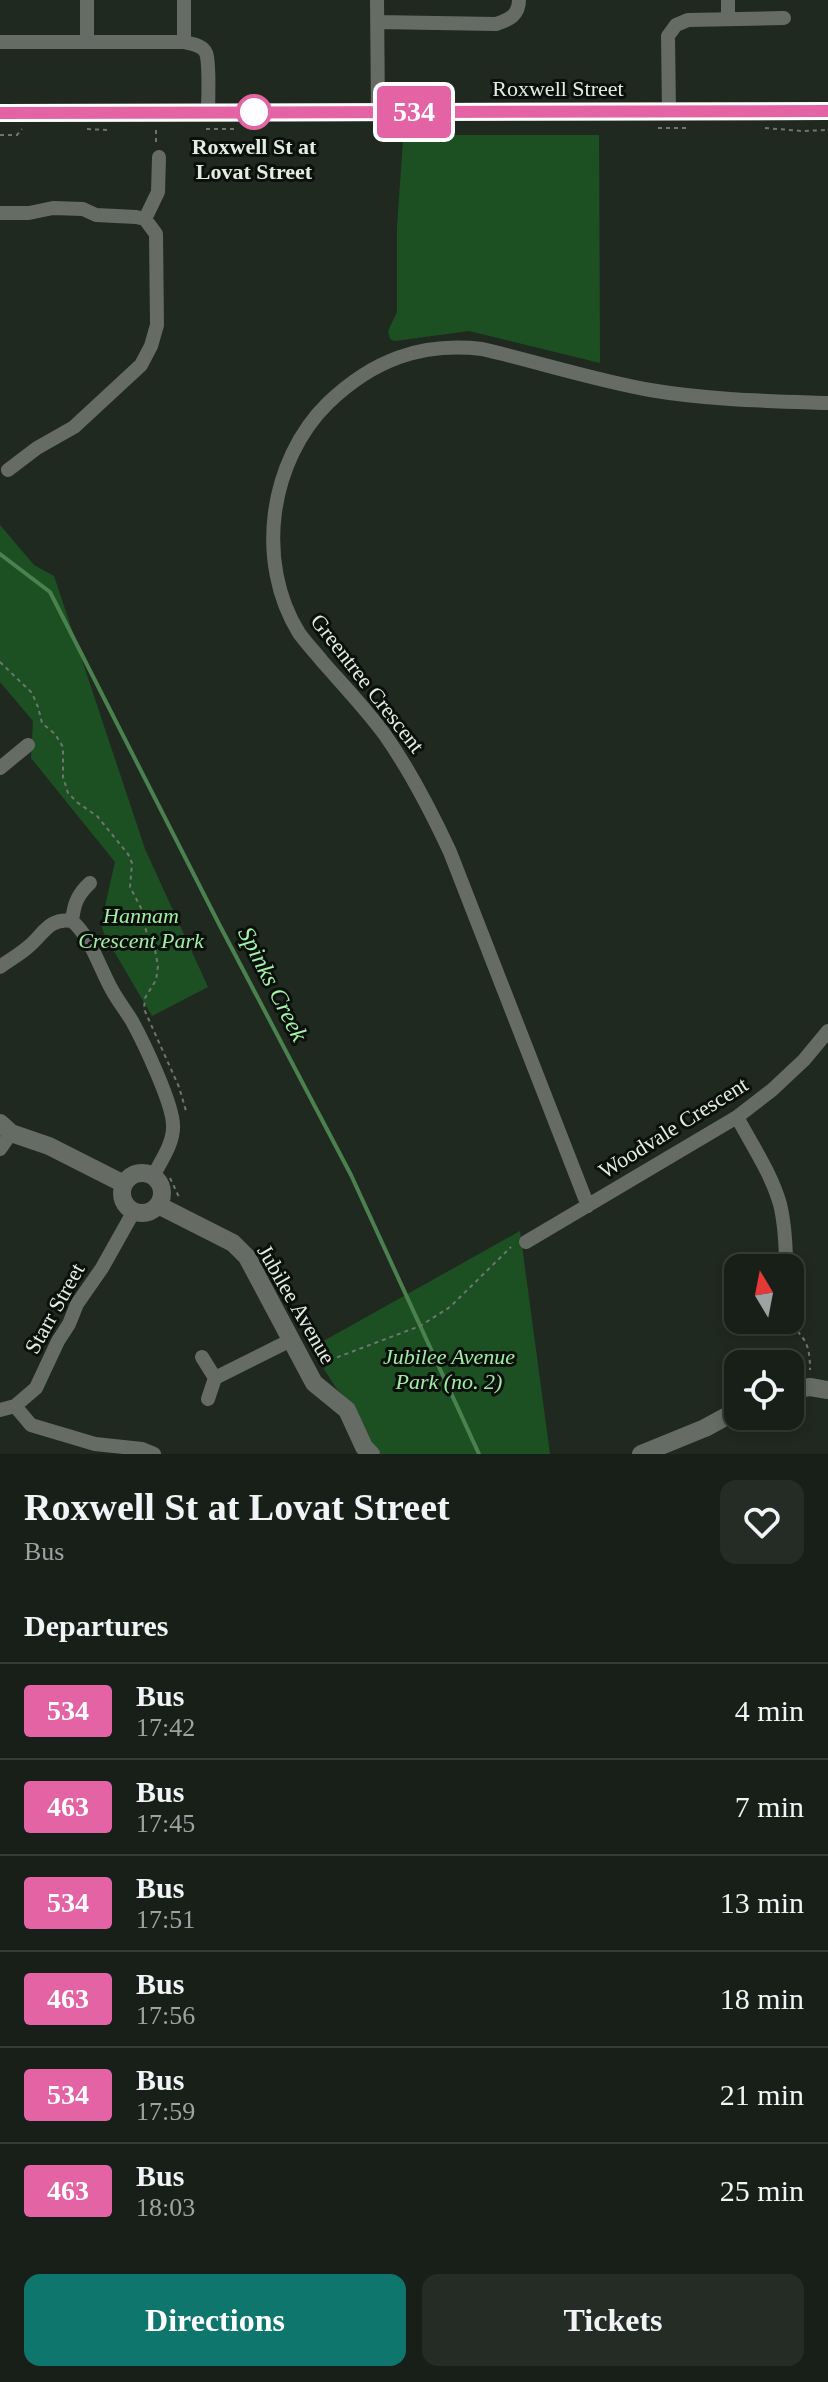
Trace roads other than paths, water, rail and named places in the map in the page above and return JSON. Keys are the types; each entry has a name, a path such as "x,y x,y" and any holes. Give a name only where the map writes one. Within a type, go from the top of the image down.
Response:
{"street":[{"path":"87,0 87,42"},
{"path":"184,0 184,42"},
{"path":"377,0 378,112"},
{"path":"377,22 496,24 514,15 519,0"},
{"path":"728,0 728,19"},
{"path":"669,112 668,36 676,25 688,20 784,18"},
{"path":"0,42 184,42 200,47 207,56 208,113"},
{"name":"Roxwell Street","path":"0,113 828,111"},
{"path":"145,219 158,192 159,157"},
{"path":"0,213 29,213 53,208 83,209 96,215 145,219 156,234 157,325 141,365 74,427 37,448 8,470"},
{"name":"Greentree Crescent","path":"588,1206 450,852 428,805 383,733 300,635 286,608 276,580 272,548 279,490 303,436 321,410 342,389 396,357 426,349 456,346 482,349 647,389 686,395 828,403"},
{"path":"0,768 28,745"},
{"path":"90,883 78,894 72,921 81,931 132,1021 173,1117 173,1129 161,1175 161,1199 147,1212 128,1208 122,1197 128,1178 140,1173 161,1175"},
{"path":"0,967 37,939 45,927 55,922 72,921"},
{"name":"Woodvale Crescent","path":"529,1241 737,1117 772,1090 828,1031"},
{"path":"737,1117 768,1175 779,1203 786,1254"},
{"path":"0,1149 5,1128 49,1146 124,1184"},
{"name":"Jubilee Avenue","path":"158,1205 233,1243 247,1257 314,1383 347,1410 364,1452"},
{"name":"Starr Street","path":"8,1408 36,1388 77,1304 102,1268 134,1211"},
{"path":"208,1399 215,1378 291,1340"},
{"path":"202,1357 215,1378"},
{"path":"8,1408 31,1425 95,1444 142,1449 154,1454"},
{"path":"641,1454 724,1418"}],"waterway":[{"name":"Spinks Creek","path":"0,554 50,592 351,1175 479,1454"}],"place":[{"name":"Roxwell St at Lovat Street","path":"254,112"}],"park label":[{"name":"Hannam Crescent Park","path":"141,928"},
{"name":"Jubilee Avenue Park (no. 2)","path":"449,1368"}]}
